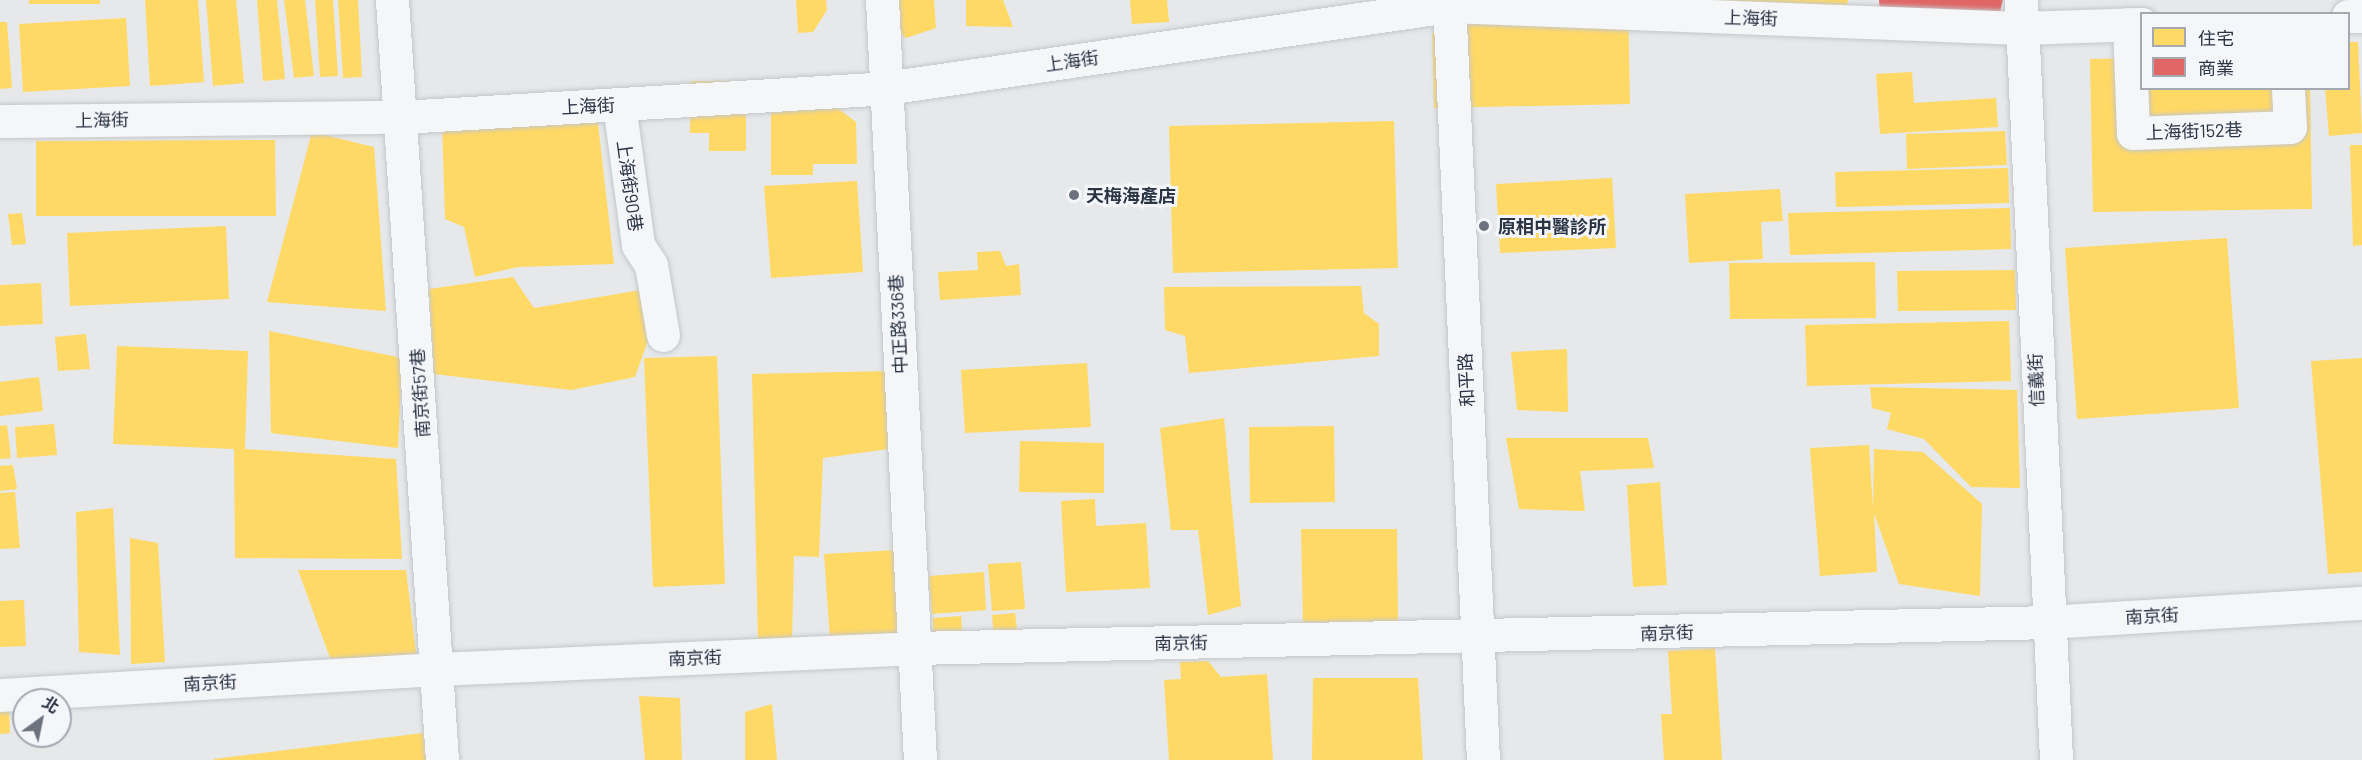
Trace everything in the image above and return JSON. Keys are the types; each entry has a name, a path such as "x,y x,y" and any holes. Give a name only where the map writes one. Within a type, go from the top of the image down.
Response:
{"street":[{"name":"南京街57巷","path":"392,0 402,117 441,760"},
{"name":"中正路336巷","path":"882,0 920,760"},
{"name":"上海街","path":"0,121 402,117 886,88 1449,3 2021,14 2135,24"},
{"name":"和平路","path":"1449,3 1483,760"},
{"name":"信義街","path":"2021,14 2047,622 2056,760"},
{"name":"上海街152巷","path":"2135,24 2133,133 2290,127 2288,90"},
{"name":"上海街90巷","path":"619,104 638,245 651,265 663,335"},
{"name":"南京街","path":"0,695 437,669 914,648 1478,638 2047,622 2362,603"}],"building: 住宅":[{"path":"29,0 100,0 100,4 29,4"},
{"path":"145,0 198,0 204,82 150,86"},
{"path":"206,0 236,0 244,83 213,86"},
{"path":"257,0 277,0 285,79 263,81"},
{"path":"284,0 305,0 314,76 294,78"},
{"path":"315,0 333,0 338,76 320,77"},
{"path":"338,0 358,0 362,77 343,78"},
{"path":"796,0 826,0 827,10 813,32 798,33"},
{"path":"882,0 934,0 936,28 906,38 883,18"},
{"path":"966,0 1003,0 1013,27 966,26"},
{"path":"1130,0 1167,0 1169,22 1132,24"},
{"path":"1621,0 1848,0 1846,13 1628,2 1630,104 1434,108 1432,34 1449,6"},
{"path":"126,18 130,86 23,92 19,24"},
{"path":"0,22 7,22 12,88 0,89"},
{"path":"2350,42 2358,42 2362,133 2329,136 2325,90 2350,90"},
{"path":"2140,58 2140,90 2310,90 2312,209 2093,212 2090,59"},
{"path":"1912,72 1914,103 1996,98 1998,127 1880,134 1876,74"},
{"path":"691,81 738,81 746,87 746,151 709,151 709,133 690,133"},
{"path":"771,103 832,104 856,122 857,164 813,164 813,175 771,175"},
{"path":"597,115 614,264 518,267 475,277 464,227 445,219 442,124"},
{"path":"1394,121 1398,268 1173,273 1169,126"},
{"path":"2005,131 2007,165 1907,169 1906,134"},
{"path":"312,132 374,147 386,311 267,302"},
{"path":"275,140 276,216 36,216 36,141"},
{"path":"2350,145 2362,145 2362,245 2353,246"},
{"path":"2008,168 2009,203 1836,207 1835,172"},
{"path":"1612,178 1616,248 1500,253 1496,184"},
{"path":"857,181 863,272 771,278 764,186"},
{"path":"1780,189 1783,221 1761,222 1763,259 1689,263 1685,194"},
{"path":"2010,208 2011,249 1790,255 1788,213"},
{"path":"22,213 26,244 12,245 8,214"},
{"path":"226,226 229,299 70,306 67,233"},
{"path":"2227,238 2239,408 2077,419 2065,248"},
{"path":"1000,251 1006,266 1019,264 1021,295 940,300 938,272 978,270 977,252"},
{"path":"1875,262 1876,318 1730,319 1729,263"},
{"path":"2015,270 2016,310 1898,311 1897,271"},
{"path":"513,277 534,308 641,290 649,338 635,377 571,390 434,374 429,289"},
{"path":"41,283 43,324 0,326 0,285"},
{"path":"1361,286 1364,313 1379,324 1379,356 1189,373 1185,336 1165,330 1164,287"},
{"path":"2009,321 2011,381 1807,386 1805,325"},
{"path":"269,331 402,358 398,448 271,433"},
{"path":"86,334 90,369 58,371 55,337"},
{"path":"117,346 248,351 245,449 396,459 402,559 235,558 234,449 113,444"},
{"path":"1567,349 1568,412 1517,410 1511,352"},
{"path":"717,356 725,584 653,587 644,358"},
{"path":"2362,358 2362,572 2328,574 2311,361"},
{"path":"1087,363 1091,427 965,433 961,370"},
{"path":"891,371 903,447 823,458 819,557 794,556 792,641 758,641 752,374"},
{"path":"39,377 43,411 0,416 0,382"},
{"path":"1870,387 2017,390 2020,488 1971,487 1924,439 1887,429 1891,413 1872,408"},
{"path":"1224,418 1241,606 1208,615 1198,530 1171,530 1160,428"},
{"path":"54,424 57,455 17,458 15,427"},
{"path":"7,425 11,458 0,459 0,426"},
{"path":"1334,426 1335,502 1250,503 1249,427"},
{"path":"1506,438 1648,438 1654,468 1580,471 1585,511 1519,509"},
{"path":"1020,441 1104,443 1104,493 1019,492"},
{"path":"1869,445 1873,509 1874,449 1923,452 1982,504 1980,596 1899,584 1874,513 1877,572 1820,576 1810,448"},
{"path":"13,465 17,489 0,491 0,466"},
{"path":"1660,482 1667,585 1633,587 1627,485"},
{"path":"15,492 20,548 0,549 0,493"},
{"path":"1095,499 1096,526 1146,523 1150,588 1066,592 1061,501"},
{"path":"113,508 120,655 79,652 76,512"},
{"path":"1301,529 1397,529 1398,621 1303,622"},
{"path":"130,538 158,543 165,662 131,664"},
{"path":"898,550 904,635 830,640 824,554"},
{"path":"1021,562 1025,609 992,611 988,564"},
{"path":"298,570 406,570 417,661 330,658"},
{"path":"984,572 986,610 932,614 929,576"},
{"path":"24,600 26,646 0,647 0,601"},
{"path":"1015,613 1018,637 994,640 992,615"},
{"path":"961,616 963,640 934,641 933,618"},
{"path":"1715,648 1722,760 1664,760 1661,714 1672,714 1668,651"},
{"path":"1208,661 1221,677 1267,674 1273,760 1169,760 1164,680 1181,679 1180,662"},
{"path":"1313,678 1418,678 1423,760 1312,760"},
{"path":"0,686 8,686 10,733 0,734"},
{"path":"639,696 680,698 682,760 645,760"},
{"path":"772,704 777,760 745,760 745,712"},
{"path":"423,733 427,760 214,760 214,759"}],"building: 商業":[{"path":"1879,0 2003,0 2000,12 1880,15"}],"place":[{"name":"天梅海產店","path":"1074,195"},
{"name":"原相中醫診所","path":"1484,226"}]}
